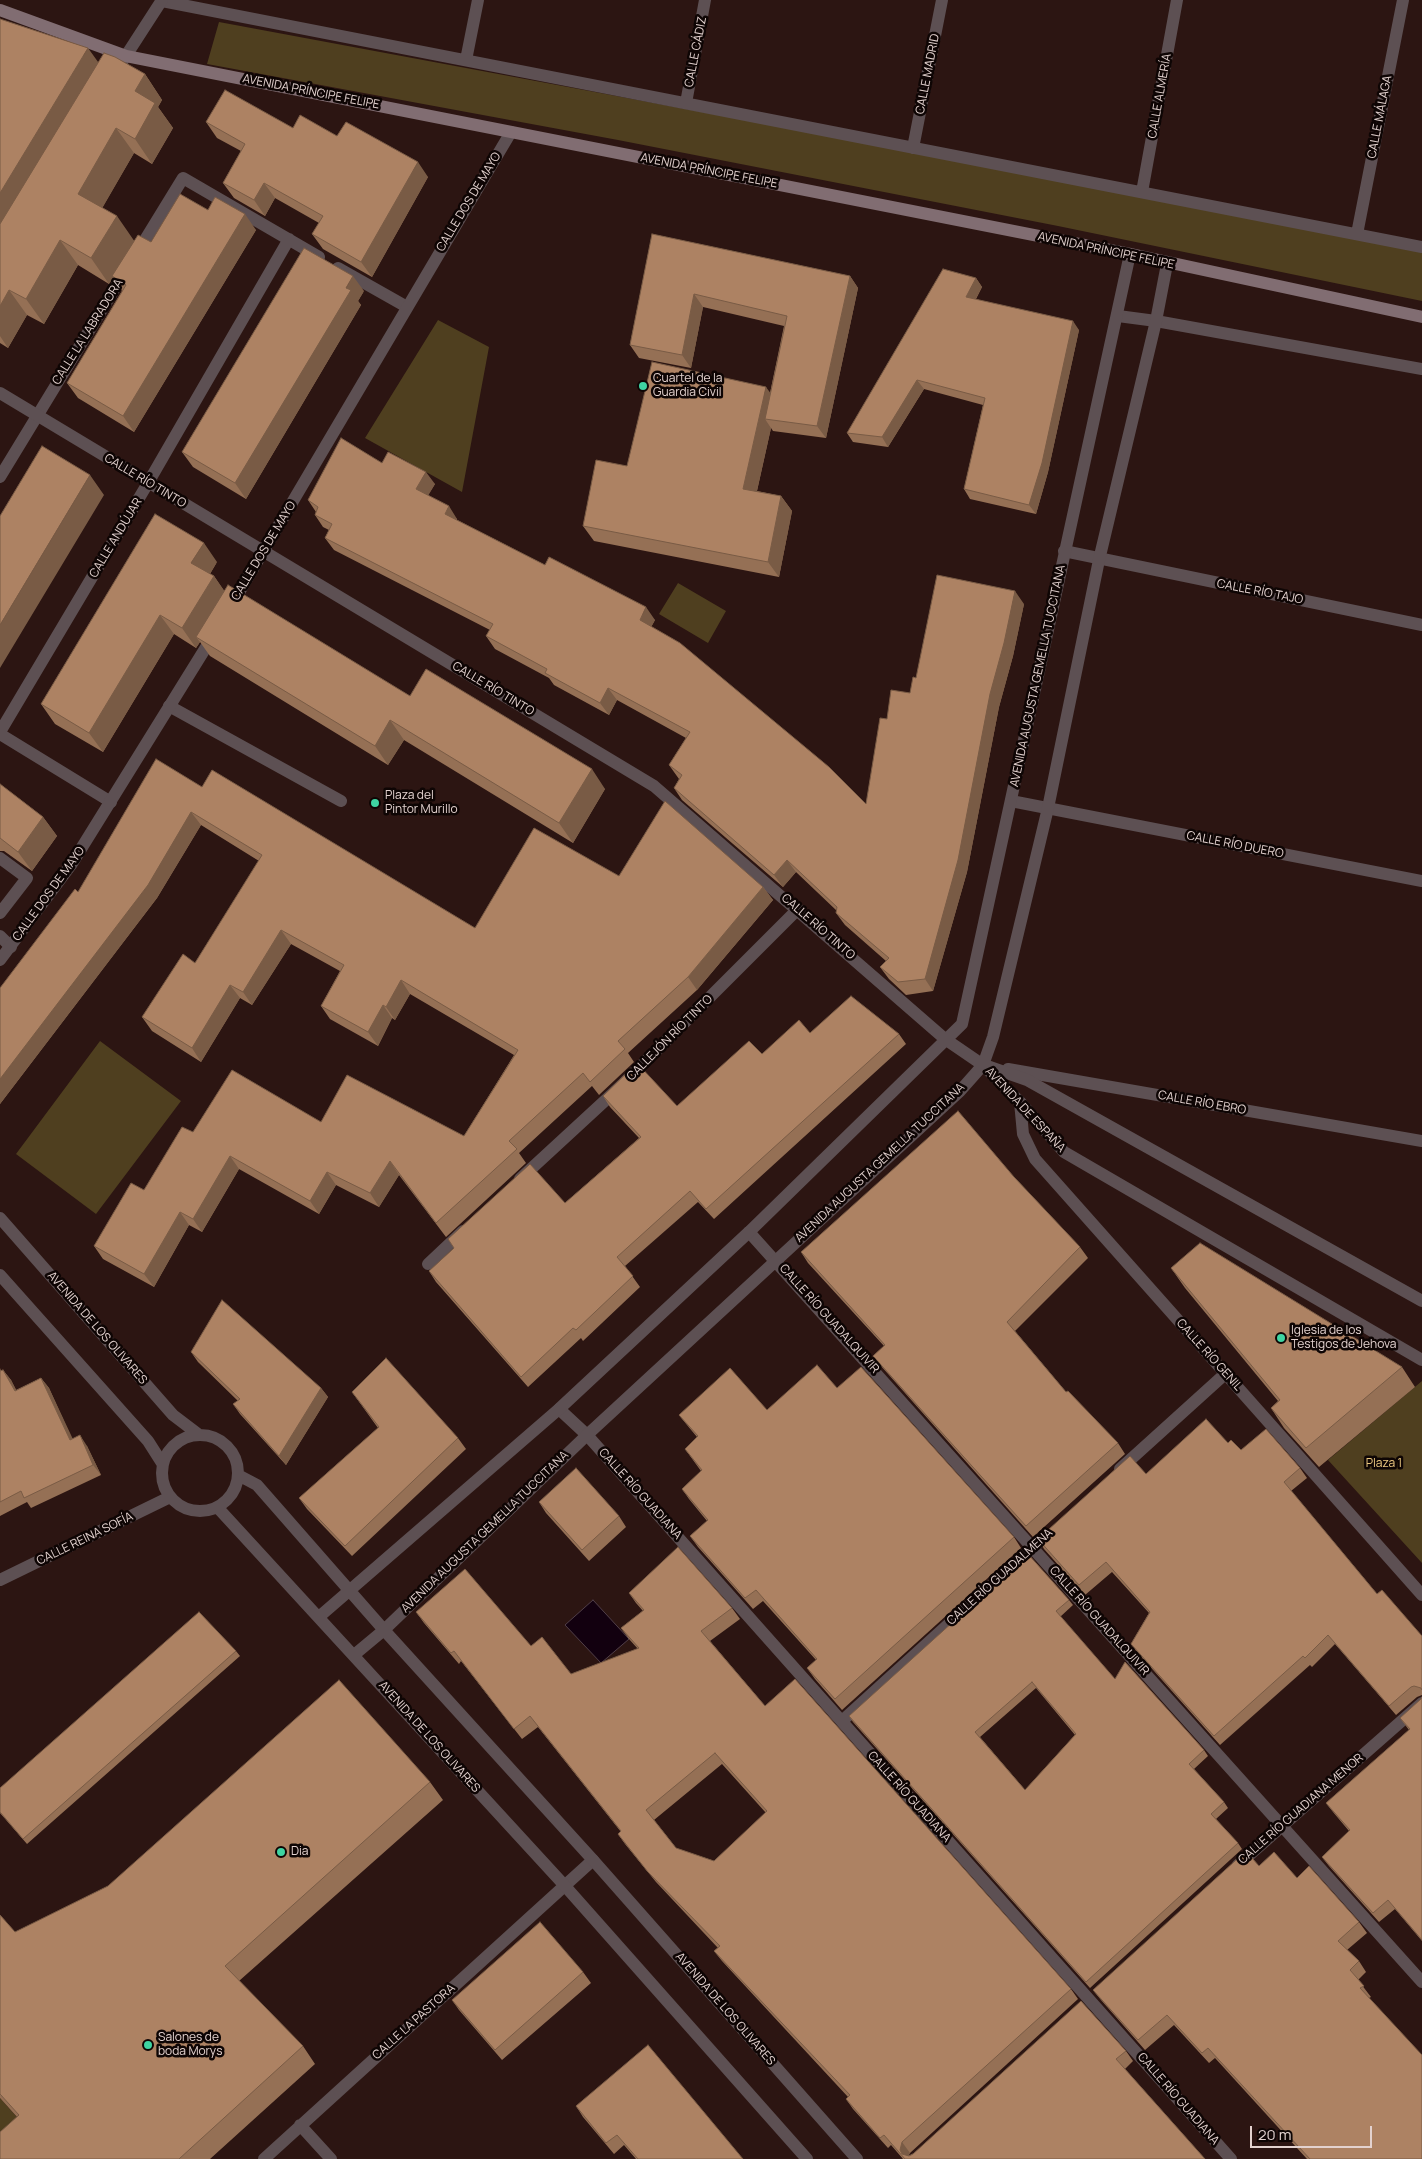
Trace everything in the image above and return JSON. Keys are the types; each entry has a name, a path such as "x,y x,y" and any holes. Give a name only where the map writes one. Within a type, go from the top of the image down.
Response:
{"main road":[{"name":"AVENIDA PRÍNCIPE FELIPE","path":"0,10 126,56 1130,254 1167,264 1422,317"}],"street":[{"path":"466,60 478,0"},
{"name":"CALLE CÁDIZ","path":"686,103 705,0"},
{"name":"CALLE MADRID","path":"913,148 942,0"},
{"name":"CALLE ALMERÍA","path":"1142,192 1177,0"},
{"name":"CALLE MÁLAGA","path":"1356,234 1403,0"},
{"path":"116,72 162,1 1422,247"},
{"name":"CALLE DOS DE MAYO","path":"0,960 72,865 265,551 511,132"},
{"name":"CALLE LA LABRADORA","path":"0,477 36,415 183,178 407,307"},
{"name":"CALLE ANDÚJAR","path":"0,733 148,483 289,239"},
{"name":"AVENIDA AUGUSTA GEMELLA TUCCITANA","path":"350,1591 559,1409 750,1232 962,1024 1130,254"},
{"name":"AVENIDA AUGUSTA GEMELLA TUCCITANA","path":"384,1630 586,1435 775,1259 960,1091 983,1065 993,1037 1048,808 1099,560 1156,321 1167,264"},
{"path":"1118,316 1156,321 1422,369"},
{"name":"CALLE RÍO TINTO","path":"0,393 654,786 798,909 945,1039"},
{"name":"AVENIDA AUGUSTA GEMELLA TUCCITANA","path":"1064,551 1099,560"},
{"name":"CALLE RÍO TAJO","path":"1099,560 1422,625"},
{"path":"169,706 341,801"},
{"path":"0,733 110,802"},
{"name":"AVENIDA AUGUSTA GEMELLA TUCCITANA","path":"1011,801 1048,808"},
{"name":"CALLE RÍO DUERO","path":"1048,808 1422,881"},
{"path":"0,858 27,878 0,913"},
{"name":"CALLEJÓN RÍO TINTO","path":"507,1191 622,1086 798,909"},
{"path":"0,936 11,947"},
{"path":"945,1039 983,1065"},
{"name":"AVENIDA DE ESPAÑA","path":"983,1065 1020,1102 1064,1152 1422,1360"},
{"name":"AVENIDA DE ESPAÑA","path":"983,1065 1027,1080 1422,1301"},
{"name":"CALLE RÍO EBRO","path":"983,1065 1422,1141"},
{"name":"CALLE RÍO GENIL","path":"1020,1102 1022,1134 1035,1159 1422,1596"},
{"name":"AVENIDA DE LOS OLIVARES","path":"0,1218 173,1415 198,1434 222,1441 231,1450 237,1462 238,1475 257,1485 384,1630 593,1860 857,2159"},
{"path":"428,1264 471,1224"},
{"path":"750,1232 775,1259"},
{"name":"CALLE RÍO GUADALQUIVIR","path":"775,1259 1422,1982"},
{"path":"0,1275 4,1288 148,1441 162,1463 164,1487 170,1498 180,1506 192,1511 218,1508 236,1488 238,1475"},
{"path":"1107,1481 1225,1374"},
{"path":"559,1409 586,1435"},
{"path":"162,1463 167,1452 175,1443 186,1437 198,1434"},
{"name":"CALLE RÍO GUADIANA","path":"586,1435 1231,2159"},
{"name":"CALLE REINA SOFÍA","path":"0,1580 170,1498"},
{"name":"AVENIDA DE LOS OLIVARES","path":"218,1508 320,1616 565,1886 807,2159"},
{"name":"CALLE RÍO GUADALMENA","path":"842,1721 1047,1534"},
{"path":"320,1616 350,1591"},
{"path":"354,1655 384,1630"},
{"name":"CALLE RÍO GUADIANA MENOR","path":"1230,1872 1282,1824 1422,1703"},
{"path":"565,1886 593,1860"},
{"name":"CALLE LA PASTORA","path":"264,2159 565,1886"},
{"path":"300,2126 331,2159"}],"green space":[{"path":"219,22 1422,246 1422,301 1058,226 618,140 207,64"},
{"path":"438,320 489,347 462,492 365,438"},
{"path":"678,583 726,611 708,643 659,614"},
{"path":"100,1041 181,1101 96,1214 16,1154"},
{"name":"Plaza 1","path":"1422,1381 1422,1563 1328,1460"},
{"path":"0,2098 31,2133 2,2159 0,2159"}],"shaded area":[{"path":"593,1600 629,1639 601,1663 565,1625"}],"building":[{"path":"0,19 88,48 0,193"},
{"path":"104,53 145,74 135,91 155,103 135,139 116,128 78,194 117,216 91,258 60,240 26,299 9,290 0,306 0,224"},
{"path":"225,90 293,128 300,115 337,136 346,122 418,162 361,262 312,234 323,216 264,183 254,200 223,183 245,144 206,122"},
{"path":"180,194 208,210 215,197 245,214 123,416 67,383 126,285 112,276 138,235 151,242"},
{"path":"652,234 850,276 817,426 765,419 787,316 694,294 682,355 630,345"},
{"path":"304,248 353,276 346,288 351,290 235,483 182,452"},
{"path":"943,269 976,278 966,297 1073,321 1042,463 1029,505 964,489 985,398 917,380 882,437 847,433"},
{"path":"652,362 766,387 743,489 781,496 768,562 583,526 596,460 627,466"},
{"path":"341,438 382,463 388,452 426,472 416,489 449,506 445,514 545,565 549,557 646,607 640,620 680,643 829,767 866,804 880,718 887,719 891,690 910,693 913,677 916,678 937,575 1015,591 1004,643 990,694 958,860 925,979 898,982 880,967 889,958 836,913 837,907 787,860 774,875 674,788 682,775 669,765 690,732 608,688 600,703 545,673 547,669 486,636 493,624 325,538 332,524 315,515 318,507 308,500"},
{"path":"42,446 90,475 0,625 0,516"},
{"path":"155,514 204,543 191,563 214,576 182,628 160,615 89,733 41,704"},
{"path":"228,585 410,696 426,669 592,769 559,823 390,720 375,746 196,637"},
{"path":"156,759 202,787 212,770 475,928 534,828 619,876 665,801 763,887 688,977 618,1041 625,1049 590,1082 583,1073 509,1141 517,1149 436,1223 390,1161 370,1193 327,1172 310,1201 230,1156 193,1219 180,1212 144,1274 94,1246 131,1183 144,1190 182,1127 193,1132 232,1070 321,1122 347,1075 464,1136 518,1050 401,980 386,1007 383,1005 368,1032 321,1006 344,965 281,930 243,992 230,985 192,1048 142,1017 183,954 195,963 262,855 191,812 148,885 0,1079 0,988 75,889 78,892"},
{"path":"0,784 43,817 18,852 0,838"},
{"path":"851,996 899,1034 706,1209 690,1191 617,1257 633,1276 576,1330 573,1328 521,1377 429,1271 454,1248 448,1239 530,1164 565,1203 641,1137 603,1096 637,1063 677,1106 749,1041 762,1054 799,1020 810,1033"},
{"path":"958,1111 1014,1177 1080,1247 1007,1322 1066,1392 1068,1391 1118,1443 1026,1526 873,1356 885,1345 801,1252"},
{"name":"Iglesia de los Testigos de Jehova","path":"1200,1243 1402,1367 1306,1448 1271,1408 1280,1400 1171,1268"},
{"path":"222,1300 321,1388 279,1456 233,1404 240,1399 191,1352"},
{"path":"386,1358 458,1438 345,1546 299,1498 379,1427 352,1392"},
{"path":"817,1365 837,1388 861,1367 1014,1537 835,1699 807,1668 817,1659 756,1590 745,1598 690,1536 708,1520 682,1489 702,1470 685,1449 698,1436 679,1415 730,1368 767,1410"},
{"path":"3,1370 15,1391 41,1378 70,1440 80,1435 93,1465 24,1498 21,1491 0,1502 0,1371"},
{"path":"1206,1419 1228,1443 1231,1440 1241,1450 1266,1429 1300,1468 1284,1482 1377,1594 1382,1590 1422,1636 1422,1690 1414,1686 1411,1687 1389,1706 1328,1635 1305,1658 1303,1656 1214,1736 1131,1644 1150,1612 1106,1562 1079,1585 1038,1539 1130,1456 1146,1474"},
{"path":"576,1468 619,1516 582,1550 539,1502"},
{"path":"678,1547 732,1608 701,1631 765,1706 795,1679 1071,1989 902,2142 900,2150 902,2154 909,2156 913,2154 1081,2001 1126,2051 1116,2059 1205,2159 905,2159 884,2135 880,2138 846,2099 850,2095 714,1951 720,1946 648,1872 618,1834 621,1831 530,1716 514,1729 454,1651 451,1653 416,1612 465,1569 531,1646 542,1637 571,1674 639,1648 621,1628 644,1610 629,1593","holes":["715,1753 767,1811 714,1861 676,1848 646,1810"]},
{"path":"1028,1554 1069,1600 1056,1611 1115,1679 1125,1662 1204,1750 1189,1764 1224,1802 1211,1814 1238,1843 1086,1982 849,1716","holes":["1032,1682 1076,1734 1025,1790 975,1732"]},
{"path":"199,1612 236,1651 23,1839 0,1812 0,1788"},
{"path":"339,1680 430,1782 225,1966 303,2046 179,2159 0,2159 0,2132 19,2115 0,2094 0,1915 15,1932 108,1886"},
{"path":"1422,1697 1422,1940 1388,1900 1373,1913 1322,1857 1350,1830 1326,1803 1410,1729 1400,1718"},
{"path":"1246,1851 1259,1866 1274,1852 1297,1878 1309,1866 1359,1922 1338,1941 1359,1961 1350,1970 1364,1986 1360,1988 1422,2055 1422,2159 1310,2159 1208,2048 1202,2053 1167,2015 1138,2040 1093,1990"},
{"path":"540,1922 583,1972 495,2050 452,2000"},
{"path":"648,2045 743,2159 638,2159 617,2135 606,2143 576,2106"}],"place":[{"name":"Cuartel de la Guardia Civil","path":"643,386"},
{"name":"Plaza del Pintor Murillo","path":"375,803"},
{"name":"Iglesia de los Testigos de Jehova","path":"1281,1338"},
{"name":"Dia","path":"281,1852"},
{"name":"Salones de boda Morys","path":"148,2045"}]}
